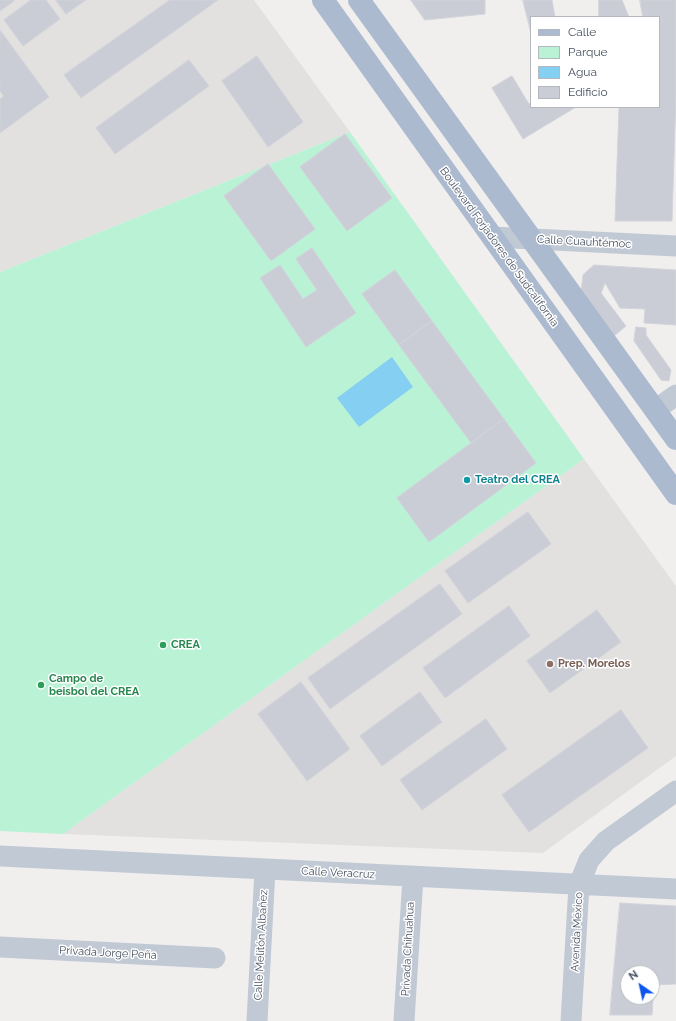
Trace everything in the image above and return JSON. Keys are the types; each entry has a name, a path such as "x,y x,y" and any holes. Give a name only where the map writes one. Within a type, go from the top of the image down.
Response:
{"main road":[{"name":"Boulevard Forjadores de Sudcalifornia","path":"323,0 676,494"},
{"path":"359,0 676,439"}],"street":[{"name":"Calle Cuauhtémoc","path":"492,237 676,246"},
{"path":"655,410 676,395"},
{"name":"Avenida México","path":"571,1021 580,885 589,860 606,841 676,791"},
{"name":"Calle Veracruz","path":"0,856 676,889"},
{"name":"Calle Melitón Albañez","path":"257,1021 265,869"},
{"name":"Privada Chihuahua","path":"404,1021 413,877"},
{"name":"Privada Jorge Peña","path":"0,947 215,958"}],"shaded area":[{"path":"0,0 254,0 350,132 0,272"},
{"path":"584,459 676,586 676,756 543,853 63,834"}],"green space":[{"name":"CREA","path":"350,132 584,459 63,834 0,831 0,272"}],"water":[{"path":"392,357 413,387 359,427 337,398"}],"building":[{"path":"0,0 14,0 14,1 0,11"},
{"path":"31,0 46,0 60,19 23,46 4,20"},
{"path":"56,0 86,0 66,14"},
{"path":"170,0 218,0 81,98 64,75"},
{"path":"411,0 485,0 485,14 425,20"},
{"path":"523,0 552,0 555,16 530,16 530,29"},
{"path":"599,0 622,0 629,16 599,16"},
{"path":"640,0 676,0 676,95 672,221 615,221 619,108 660,108 660,16 643,16"},
{"path":"0,30 49,97 0,133 0,99 4,96 0,91"},
{"path":"257,56 303,122 268,147 222,81"},
{"path":"189,60 209,86 115,154 96,128"},
{"path":"512,76 529,104 530,103 530,108 574,108 523,139 492,88"},
{"path":"345,134 392,198 347,231 300,167"},
{"path":"268,164 315,229 271,261 224,196"},
{"path":"312,248 356,313 306,347 260,278 280,265 303,299 317,290 296,259"},
{"path":"594,265 676,270 676,325 644,323 645,309 620,308 605,283 601,293 626,326 614,336 581,292 583,275"},
{"path":"395,270 432,321 399,345 362,294"},
{"path":"432,321 504,419 471,443 399,345"},
{"path":"636,327 646,328 646,335 671,370 669,381 661,380 634,341"},
{"name":"Teatro del CREA","path":"504,419 536,463 429,542 397,498"},
{"path":"528,512 551,544 468,603 445,571"},
{"path":"440,584 462,614 330,709 308,678"},
{"path":"509,606 530,636 445,698 423,668"},
{"path":"597,610 621,642 550,693 527,661"},
{"path":"301,682 350,749 307,781 258,714"},
{"path":"420,692 442,722 382,766 360,736"},
{"path":"621,710 648,748 529,832 502,795"},
{"path":"486,719 507,749 422,810 400,780"},
{"path":"620,903 676,906 676,984 660,985 660,965 620,965 620,1005 653,1005 652,1015 610,1015"}],"place":[{"name":"Teatro del CREA","path":"467,480"},
{"name":"CREA","path":"163,645"},
{"name":"Prep. Morelos","path":"550,664"},
{"name":"Campo de beisbol del CREA","path":"41,685"}]}
